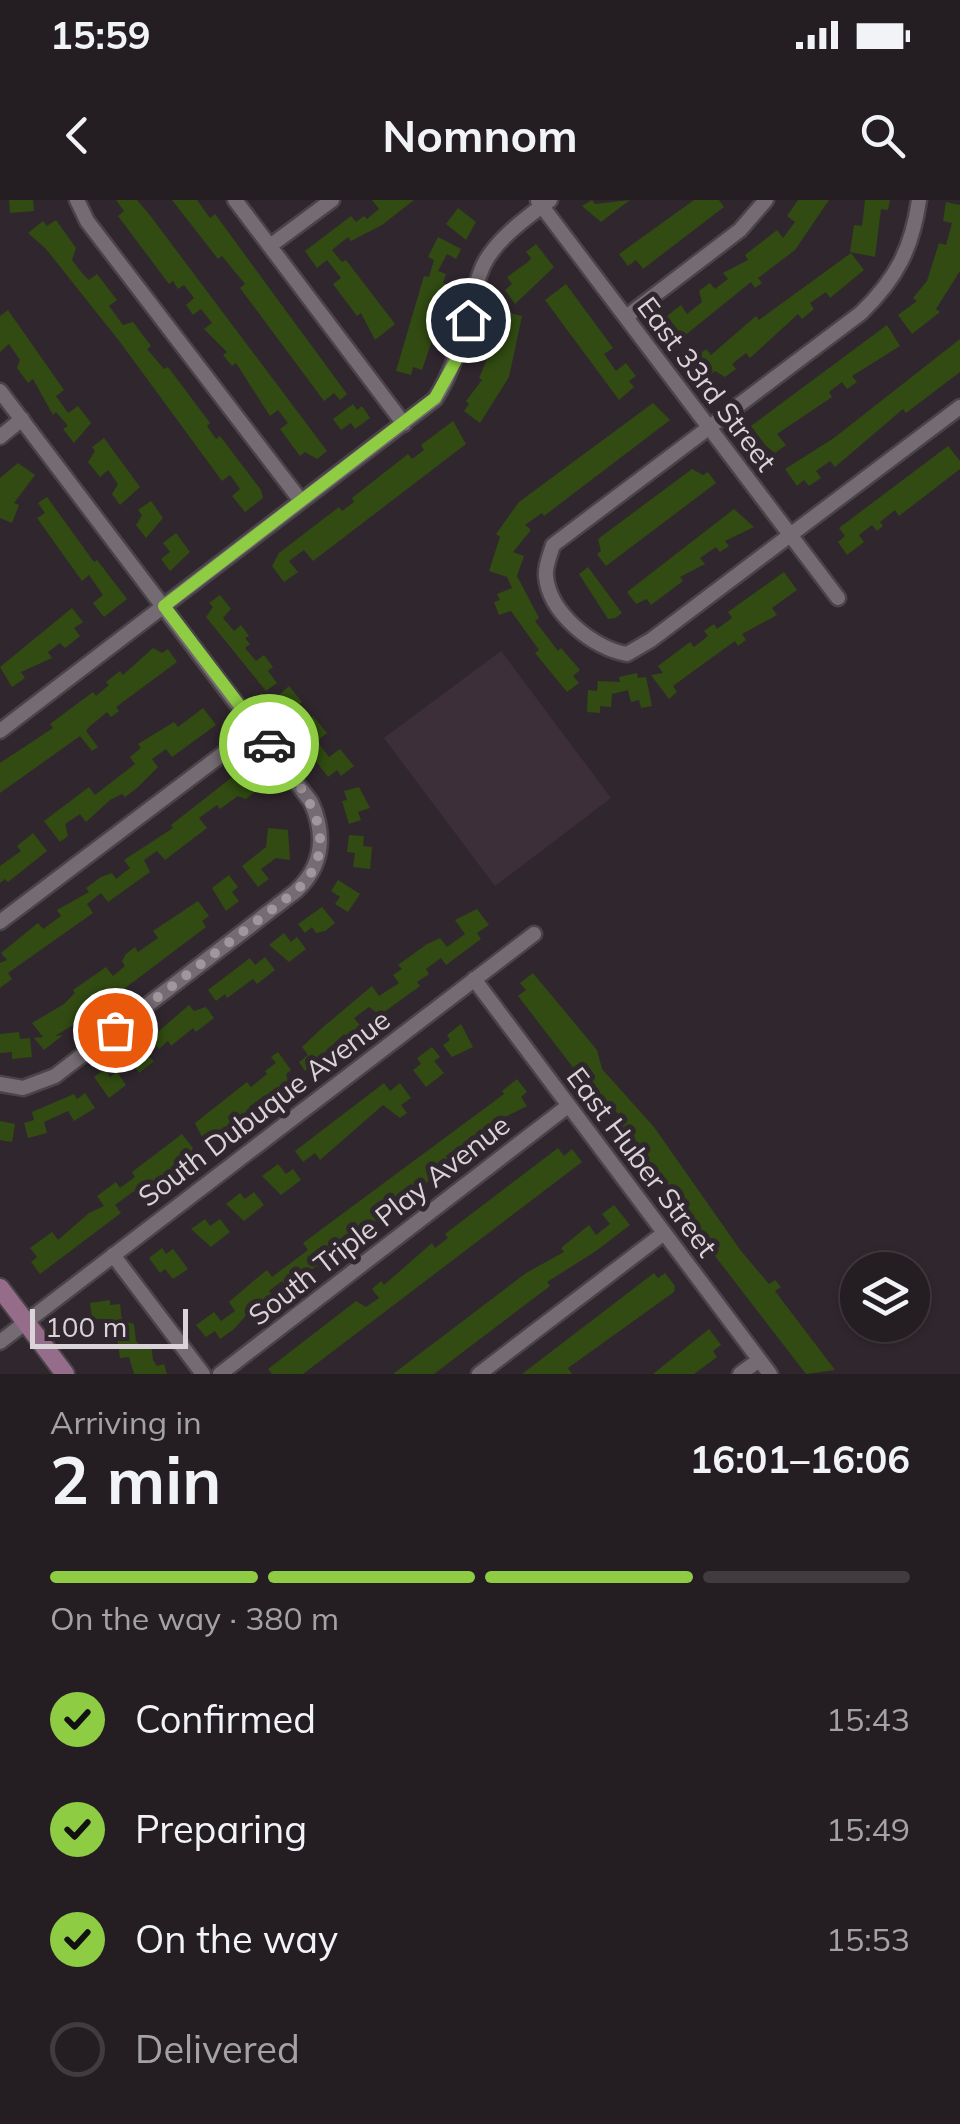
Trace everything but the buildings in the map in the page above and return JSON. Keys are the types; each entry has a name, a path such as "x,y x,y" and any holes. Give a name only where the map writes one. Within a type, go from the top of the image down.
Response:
{"main road":[{"path":"0,1288 65,1374"}],"street":[{"path":"77,200 87,222 301,501"},
{"path":"235,200 404,424"},
{"path":"270,246 332,200"},
{"path":"626,316 740,230 766,200"},
{"path":"918,200 909,250 885,290 553,545 546,579 554,598 589,641 627,654 960,407"},
{"path":"0,731 435,398 448,379 484,263 499,243 543,202"},
{"name":"East 33rd Street","path":"543,202 838,598"},
{"path":"0,390 257,728 316,813 321,847 306,881 55,1076 23,1088 0,1084"},
{"path":"0,437 22,419"},
{"path":"0,922 257,728"},
{"name":"South Dubuque Avenue","path":"0,1342 534,934"},
{"name":"East Huber Street","path":"474,980 770,1374"},
{"name":"South Triple Play Avenue","path":"220,1374 568,1106"},
{"path":"479,1374 664,1233"},
{"path":"113,1255 204,1374"},
{"path":"740,1374 759,1360"}],"shaded area":[{"path":"501,651 611,798 495,886 384,738"}],"way so far":[{"path":"115,1030 296,891 310,875 321,847 320,824 311,802 269,744"}],"route":[{"path":"269,744 164,606 435,398 459,355 468,320"}]}
